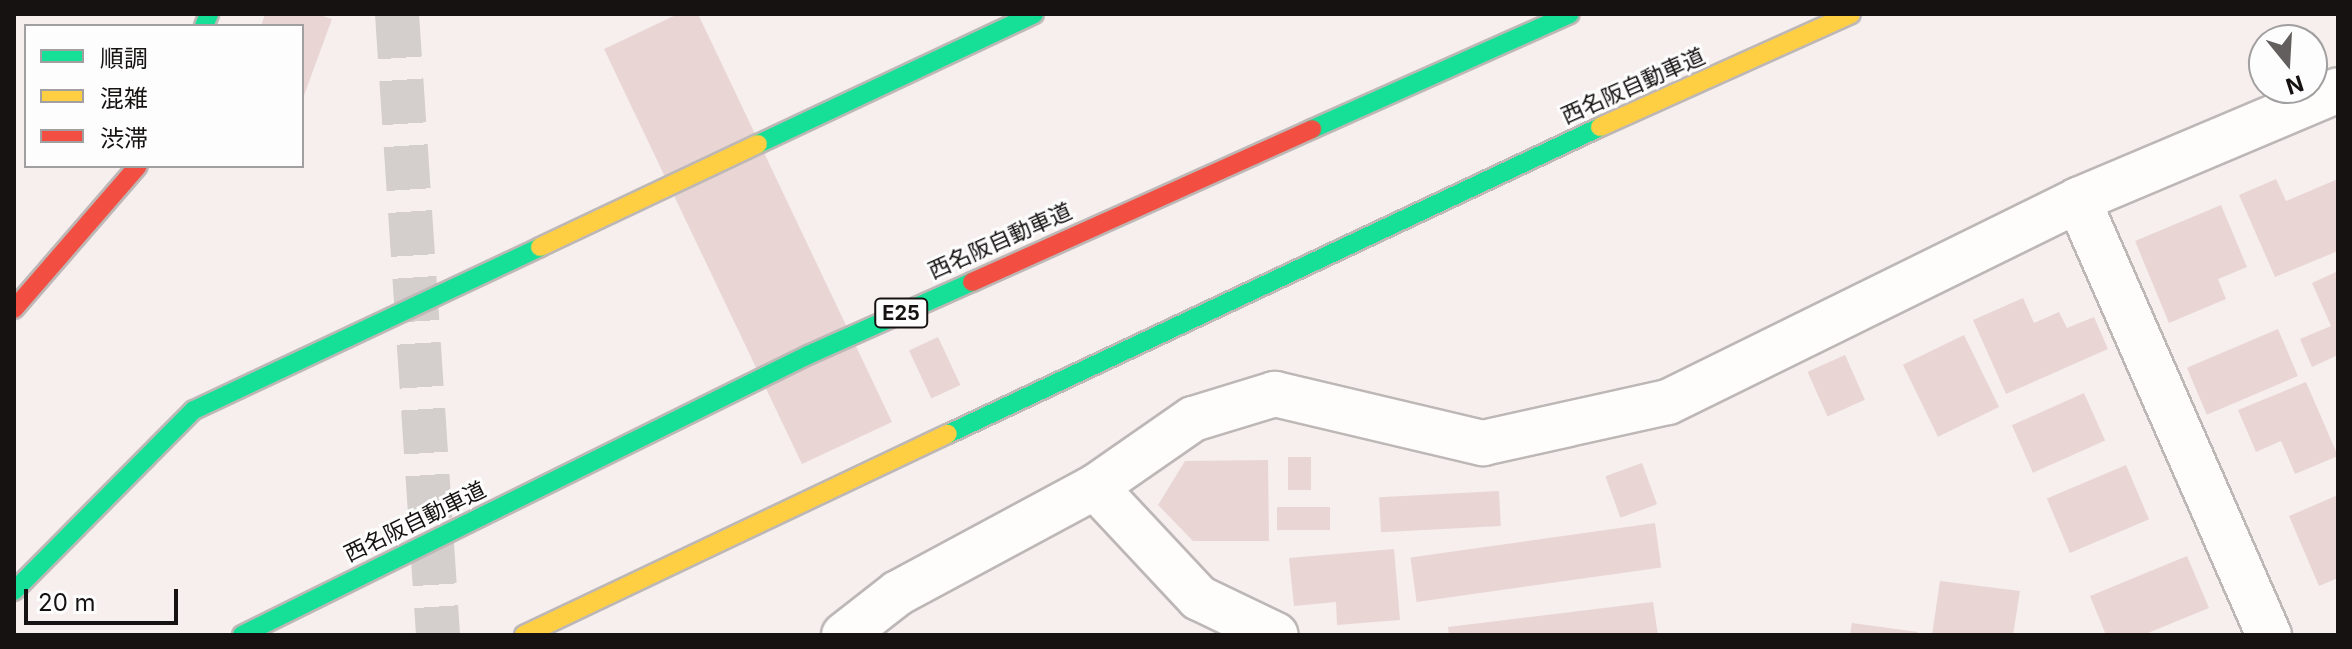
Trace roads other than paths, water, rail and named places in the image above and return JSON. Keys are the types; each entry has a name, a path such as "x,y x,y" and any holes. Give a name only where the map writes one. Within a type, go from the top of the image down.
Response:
{"main road":[{"path":"14,591 194,410 1034,14"},
{"name":"西名阪自動車道","path":"242,635 808,355 1570,14"},
{"name":"西名阪自動車道","path":"524,635 1443,198 1851,14"},
{"path":"14,309 136,168"}],"street":[{"path":"844,635 898,593 1095,487 1193,419 1275,394 1483,443 1668,402 2078,200 2338,90"},
{"path":"2078,200 2269,635"},
{"path":"1095,487 1199,598 1276,635"}],"tunnel":[{"path":"397,14 438,635"}]}
